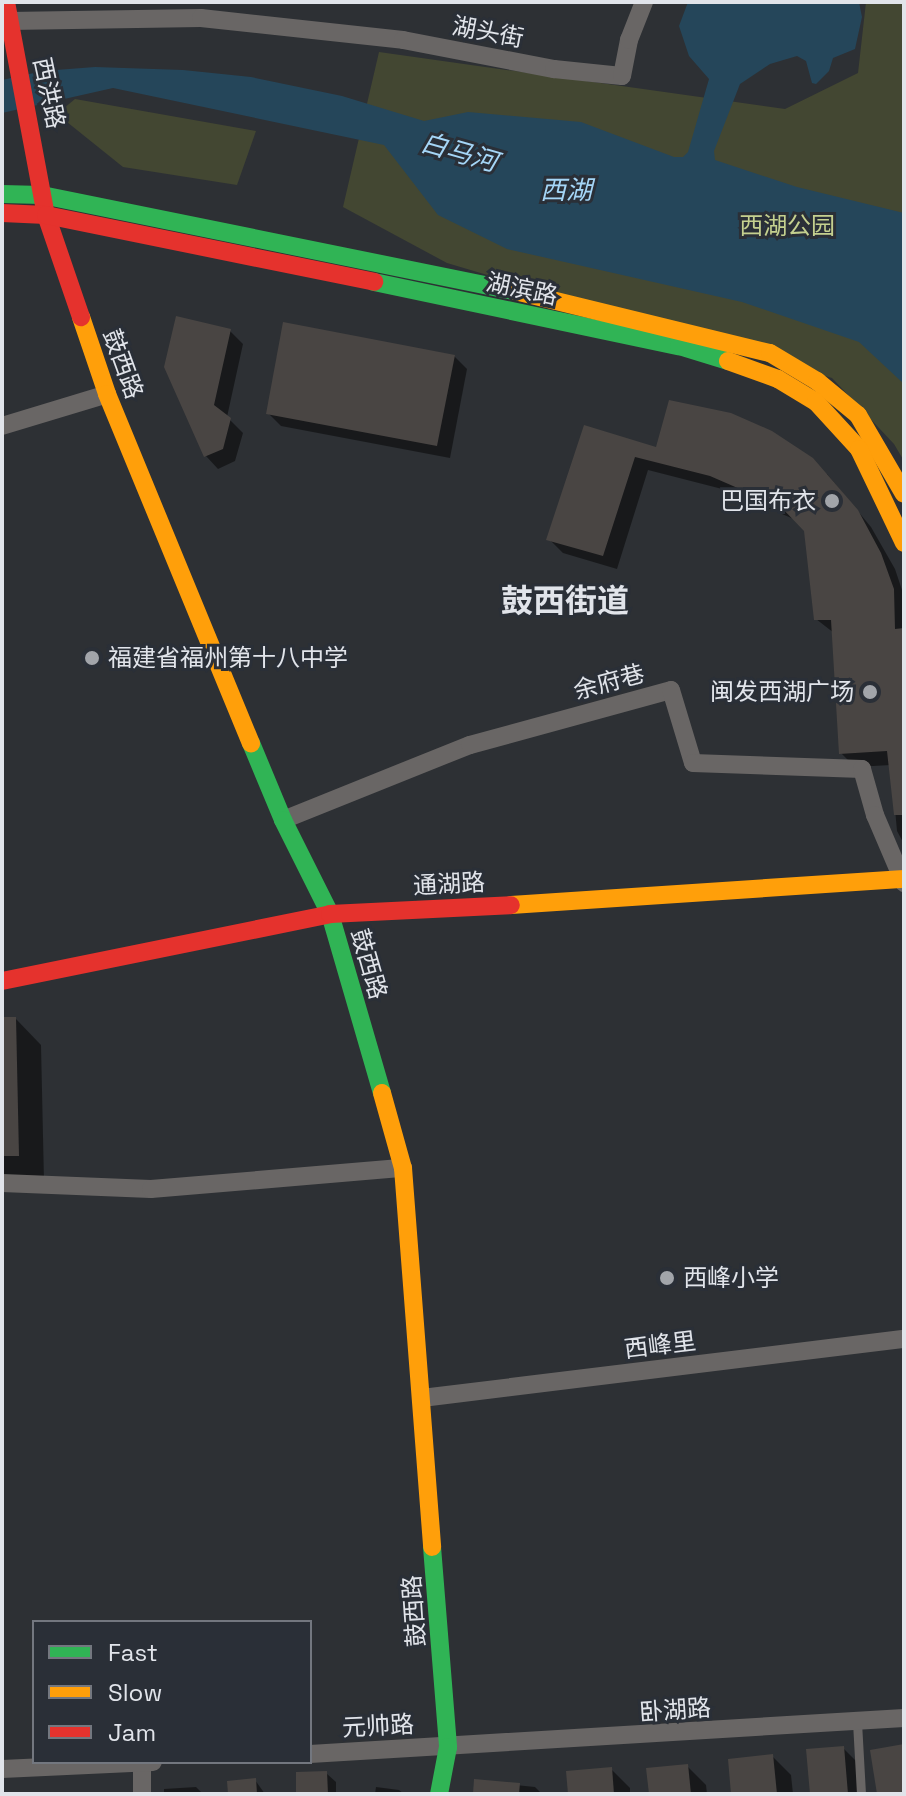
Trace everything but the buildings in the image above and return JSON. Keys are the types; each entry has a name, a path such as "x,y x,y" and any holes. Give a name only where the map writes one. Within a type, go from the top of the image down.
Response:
{"street":[{"name":"西洪路","path":"6,2 35,144 42,195"},
{"name":"湖头街","path":"9,21 201,18 403,40 554,69 622,76 629,40 644,2"},
{"name":"湖滨路","path":"2,194 42,195 479,282 770,353 817,381 858,415 904,494"},
{"name":"鼓西路","path":"42,195 46,215 107,394 283,820 330,914 403,1168 448,1747 439,1794"},
{"name":"湖滨路","path":"2,213 46,215 679,346 778,379 816,402 859,449 904,543"},
{"path":"2,426 107,394"},
{"name":"余府巷","path":"283,820 470,745 671,690 693,763 862,769 875,815 903,880"},
{"name":"通湖路","path":"2,981 330,914 731,893 903,880"},
{"path":"2,1183 151,1189 403,1168"},
{"name":"西峰里","path":"422,1398 904,1339"},
{"name":"卧湖路","path":"448,1747 904,1718"},
{"name":"元帅路","path":"312,1754 448,1747"},
{"path":"2,1769 119,1764"},
{"path":"142,1764 142,1794"}],"lane":[{"path":"857,1722 861,1794"}],"green space":[{"name":"西湖公园","path":"866,2 904,2 904,461 894,444 832,378 447,263 343,207 379,52 785,109 858,73"},
{"path":"75,99 256,131 237,185 123,167 57,114"}],"water":[{"name":"西湖","path":"688,2 859,2 862,17 855,49 833,58 829,71 816,84 812,83 806,61 797,56 770,64 740,84 714,151 715,160 797,187 904,213 904,384 859,342 742,302 507,249 438,215 384,145 113,88 2,113 2,80 43,71 95,67 183,70 251,77 342,96 424,121 468,112 581,122 674,157 683,157 688,152 709,79 689,56 679,26"}],"traffic: fast":[{"path":"2,194 42,195 515,291"},
{"path":"374,282 679,346 728,361"},
{"path":"251,743 283,820 330,914 382,1093"},
{"path":"432,1547 448,1747 439,1794"}],"traffic: slow":[{"path":"515,291 770,353 817,381 858,415 904,494"},
{"path":"81,317 107,394 251,743"},
{"path":"728,361 778,379 816,402 859,449 904,543"},
{"path":"511,905 904,879"},
{"path":"382,1093 403,1168 432,1547"}],"traffic: jam":[{"path":"6,2 46,215 81,317"},
{"path":"2,213 46,215 374,282"},
{"path":"2,981 330,914 511,905"}],"place":[{"name":"巴国布衣","path":"832,501"},
{"name":"福建省福州第十八中学","path":"92,658"},
{"name":"闽发西湖广场","path":"870,692"},
{"name":"西峰小学","path":"667,1278"}],"district":[{"name":"鼓西街道","path":"565,601"}],"water label":[{"name":"白马河","path":"459,153"}]}
